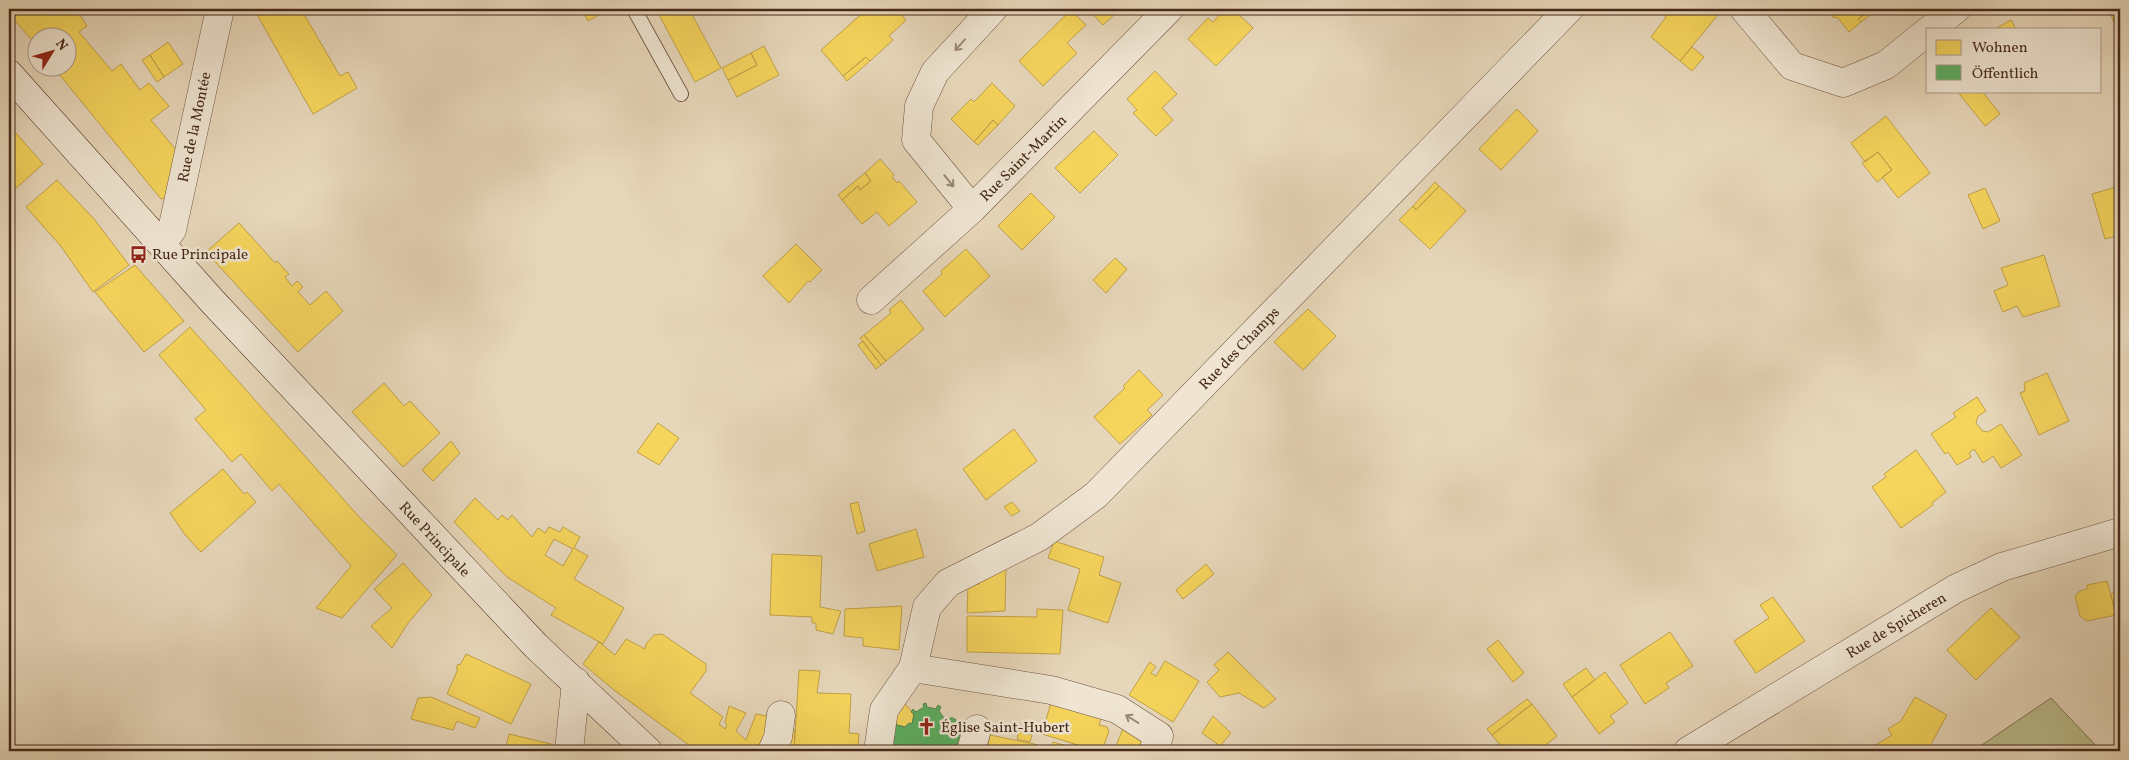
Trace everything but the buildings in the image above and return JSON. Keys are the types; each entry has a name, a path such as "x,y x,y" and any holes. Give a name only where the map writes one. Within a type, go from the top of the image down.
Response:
{"street":[{"name":"Rue de la Montée","path":"162,243 172,230 220,9"},
{"path":"972,209 916,140 919,106 935,72 993,9"},
{"name":"Rue Saint-Martin","path":"871,300 972,209 1169,9"},
{"name":"Rue des Champs","path":"913,668 927,608 948,583 1039,537 1096,495 1569,9"},
{"path":"1744,9 1792,66 1843,83 1886,65 1926,33"},
{"path":"1932,28 1956,9"},
{"name":"Rue Principale","path":"9,74 213,302 536,646 648,751"},
{"name":"Rue de Spicheren","path":"1688,751 1955,589 2002,567 2120,532"},
{"path":"878,751 884,710 913,668 1051,690 1117,709 1159,736 1153,751"},
{"path":"570,751 576,682"},
{"path":"772,751 778,738 781,715"}],"lane":[{"path":"634,9 681,94"}],"green space":[{"path":"2051,698 2101,751 1973,751"}],"place":[{"name":"Rue Principale","path":"138,254"},
{"name":"Église Saint-Hubert","path":"927,727"}]}
